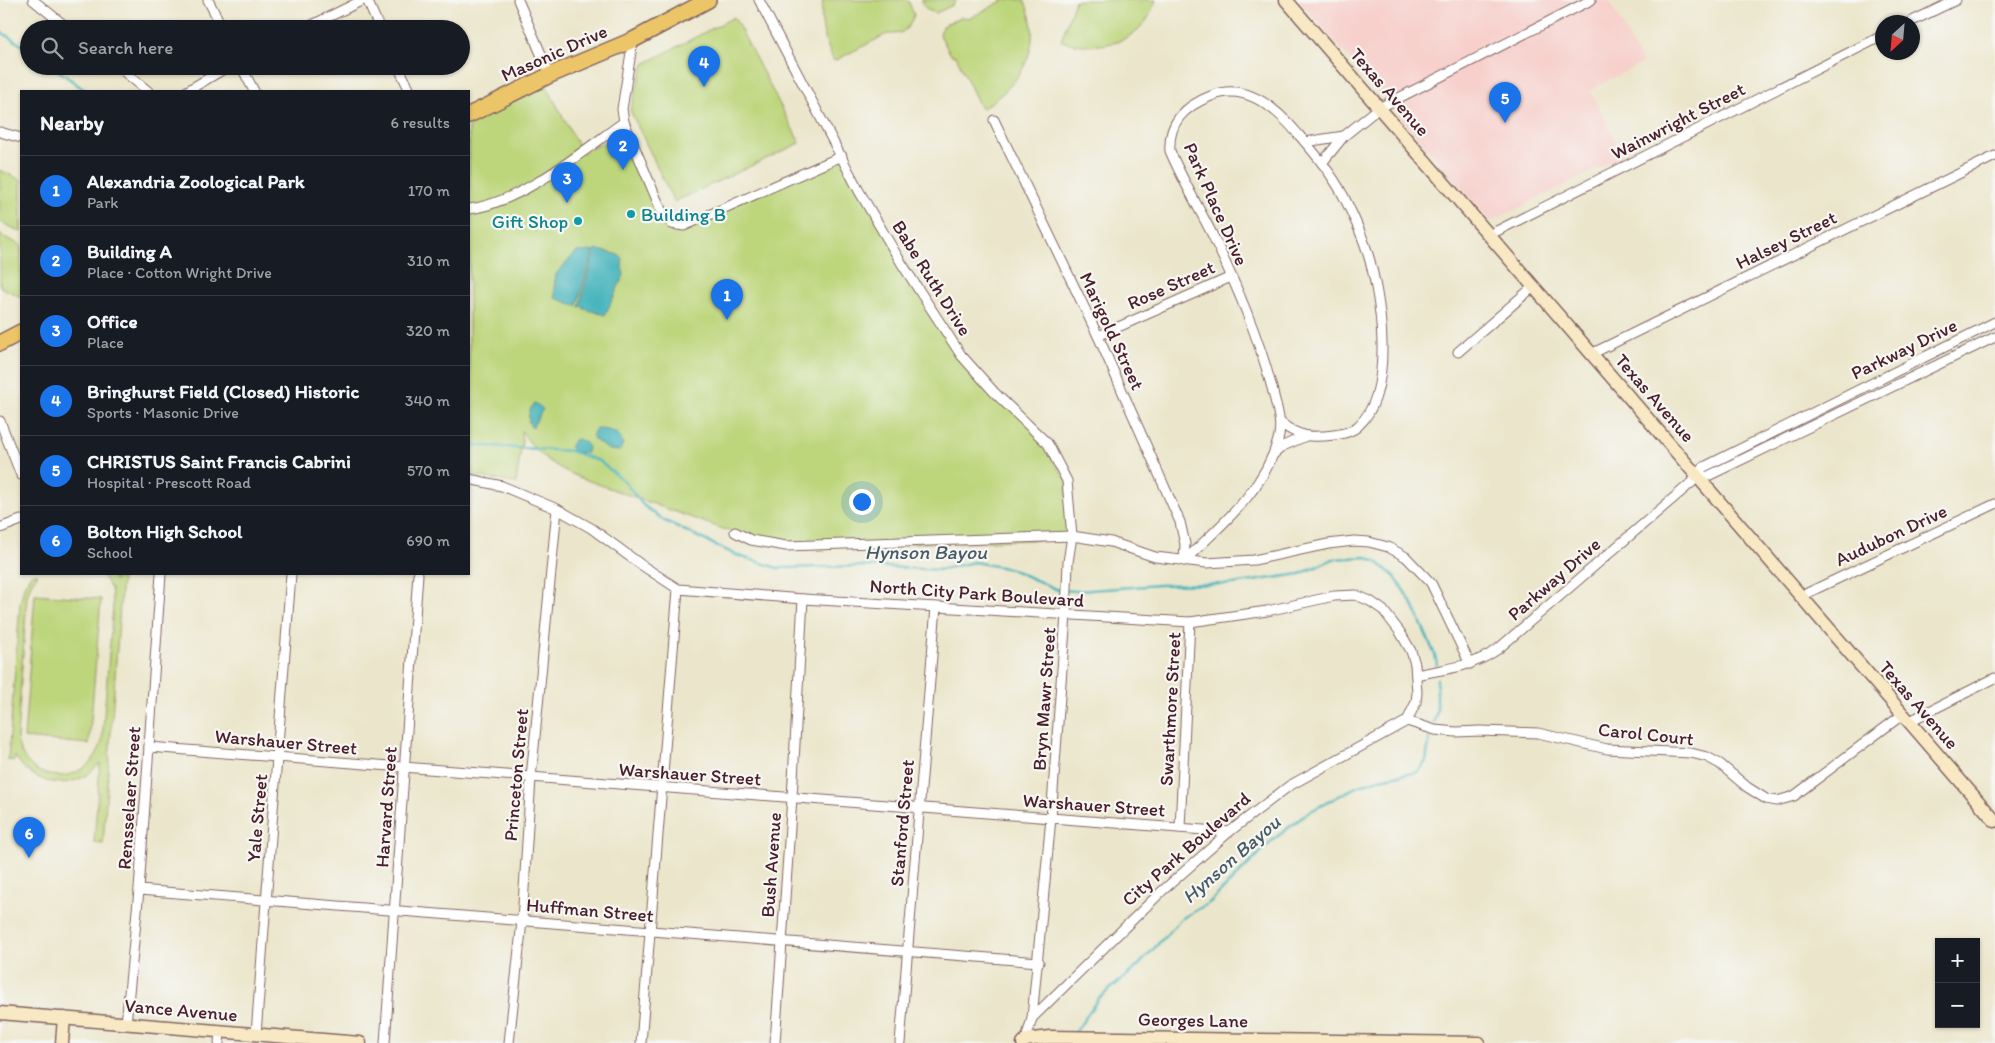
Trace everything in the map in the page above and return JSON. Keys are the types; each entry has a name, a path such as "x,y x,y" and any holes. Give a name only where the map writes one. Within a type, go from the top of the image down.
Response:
{"main road":[{"name":"Masonic Drive","path":"470,114 550,75 633,40 708,0"},
{"path":"0,343 20,333"}],"street":[{"path":"208,0 218,20"},
{"path":"322,20 363,0"},
{"path":"367,0 376,20"},
{"path":"518,0 550,75"},
{"name":"Babe Ruth Drive","path":"759,0 859,191 902,264 961,355 994,392 1036,431 1048,444 1057,459 1067,481 1072,536 1068,562"},
{"name":"Texas Avenue","path":"1286,0 1995,822"},
{"path":"1322,163 1344,136 1379,108 1591,0"},
{"path":"1920,17 1956,0"},
{"path":"39,1 59,20"},
{"path":"633,40 622,108 624,122 662,212 672,224 684,226 842,156"},
{"name":"Wainwright Street","path":"1489,235 1875,40"},
{"path":"128,75 147,90"},
{"path":"189,90 214,75"},
{"path":"246,75 253,90"},
{"path":"402,75 410,90"},
{"name":"Park Place Drive","path":"1184,561 1245,501 1272,456 1278,442 1281,423 1256,337 1231,277 1170,151 1170,138 1173,126 1190,106 1217,93 1231,91 1247,93 1263,102 1290,125 1306,142 1343,195 1367,252 1379,304 1382,369 1374,402 1358,427 1343,434 1322,437 1296,434 1281,423"},
{"name":"Marigold Street","path":"994,120 1098,336 1180,522 1185,544 1184,561"},
{"path":"471,209 487,206 504,199 563,167 624,122"},
{"path":"0,132 20,138"},
{"path":"1306,142 1344,136"},
{"name":"Halsey Street","path":"1591,354 1995,156"},
{"name":"Rose Street","path":"1098,336 1231,277"},
{"path":"1458,352 1533,286"},
{"name":"Parkway Drive","path":"1416,675 1441,672 1470,664 1484,659 1498,649 1698,477 1702,468 1995,322"},
{"name":"Parkway Drive","path":"1698,477 1708,476 1995,337"},
{"path":"0,421 20,472"},
{"path":"1272,456 1283,446 1306,436"},
{"name":"North City Park Boulevard","path":"470,479 502,486 556,510 590,528 678,589 804,599 1190,622 1267,611 1334,596 1356,596 1377,605 1389,616 1410,652 1416,675 1416,702 1407,721"},
{"name":"Audubon Drive","path":"1801,596 1995,504"},
{"name":"Princeton Street","path":"509,1043 522,921 531,778 556,510"},
{"path":"0,528 20,520"},
{"path":"735,532 751,540 786,546 1072,536 1102,540 1155,557 1207,563 1254,560 1328,544 1354,541 1369,542 1388,548 1406,557 1431,583 1470,664"},
{"name":"Bryn Mawr Street","path":"1032,1018 1039,962 1051,818 1067,603 1068,562"},
{"name":"Rensselaer Street","path":"126,1024 138,890 161,575"},
{"name":"Yale Street","path":"256,1034 291,575"},
{"name":"Harvard Street","path":"385,1043 396,910 418,575"},
{"path":"641,1043 678,589"},
{"name":"Bush Avenue","path":"774,1043 804,599"},
{"name":"Stanford Street","path":"900,1043 936,607"},
{"name":"Swarthmore Street","path":"1180,828 1190,622"},
{"path":"1905,719 1995,678"},
{"name":"Carol Court","path":"1407,721 1435,730 1538,733 1607,749 1691,753 1707,757 1720,764 1758,795 1777,801 1794,796 1905,719"},
{"name":"City Park Boulevard","path":"1032,1018 1161,892 1229,832 1289,786 1407,721"},
{"name":"Warshauer Street","path":"149,747 1229,832"},
{"name":"Huffman Street","path":"138,890 1039,962"},
{"name":"Vance Avenue","path":"0,1013 126,1024 220,1037 256,1034 360,1043"},
{"path":"62,1043 64,1018"},
{"path":"1025,1041 1032,1018"},
{"name":"Georges Lane","path":"1025,1041 1050,1037 1479,1043"}],"shaded area":[{"path":"1299,0 1609,0 1642,63 1590,90 1623,156 1490,222"}],"green space":[{"path":"823,0 908,0 914,15 907,28 901,32 887,34 834,61 823,31"},
{"path":"921,0 956,0 953,5 936,13 927,10"},
{"path":"1004,0 1024,0 1030,17 1031,48 1026,63 1018,76 1008,88 981,109 956,56 951,55 940,35 942,26 962,17 970,18"},
{"path":"1075,0 1156,0 1147,19 1138,30 1128,37 1107,44 1084,45 1061,41"},
{"path":"734,17 800,143 674,202 630,110 644,64"},
{"path":"543,79 582,153 624,133 662,213 678,227 841,156 960,354 1034,431 1067,481 1068,539 831,545 751,539 572,474 555,465 540,453 521,430 522,442 516,483 470,475 470,116"},
{"path":"0,170 20,180 20,232 0,222"},
{"path":"0,235 20,245 20,297 0,287"},
{"path":"30,575 37,575 31,584 27,596 17,738 22,754 31,766 43,773 57,776 71,774 84,768 95,757 102,741 113,605 111,589 102,575 111,575 115,581 115,577 122,578 103,844 94,843 100,763 87,775 65,783 56,783 37,777 28,771 15,756 14,761 8,760 20,604 24,586"},
{"path":"35,594 101,599 89,744 24,738"}],"water":[{"path":"595,249 616,254 623,258 622,268 624,275 605,315 584,309 583,306 579,307"},
{"path":"593,251 577,306 555,298 556,274 576,252"},
{"path":"535,403 543,409 532,428 529,422 529,415"},
{"path":"596,429 609,430 616,433 623,443 620,451 609,450 593,439 593,433"},
{"path":"577,439 585,442 588,447 587,453 575,452 570,447 574,440"}],"waterway":[{"name":"Hynson Bayou","path":"0,31 20,44"},
{"name":"Hynson Bayou","path":"64,75 85,90"},
{"name":"Hynson Bayou","path":"470,445 571,451 599,461 624,481 643,505 663,520 736,555 778,568 868,566 939,570 974,562 1011,569 1058,590 1077,591 1159,585 1233,584 1300,574 1333,559 1366,557 1377,562 1395,577 1413,605 1435,655 1437,665"},
{"name":"Hynson Bayou","path":"1434,722 1437,711 1437,679"},
{"name":"Hynson Bayou","path":"1075,1033 1098,999 1137,967 1181,919 1209,903 1274,839 1309,812 1356,787 1379,779 1418,772 1426,761 1430,736"}],"place":[{"name":"Bringhurst Field (Closed) Historic","path":"704,87"},
{"name":"CHRISTUS Saint Francis Cabrini","path":"1505,123"},
{"name":"Building A","path":"623,170"},
{"name":"Office","path":"567,203"},
{"name":"Building B","path":"631,214"},
{"name":"Gift Shop","path":"578,221"},
{"name":"Alexandria Zoological Park","path":"727,320"},
{"name":"Bolton High School","path":"29,858"}]}
